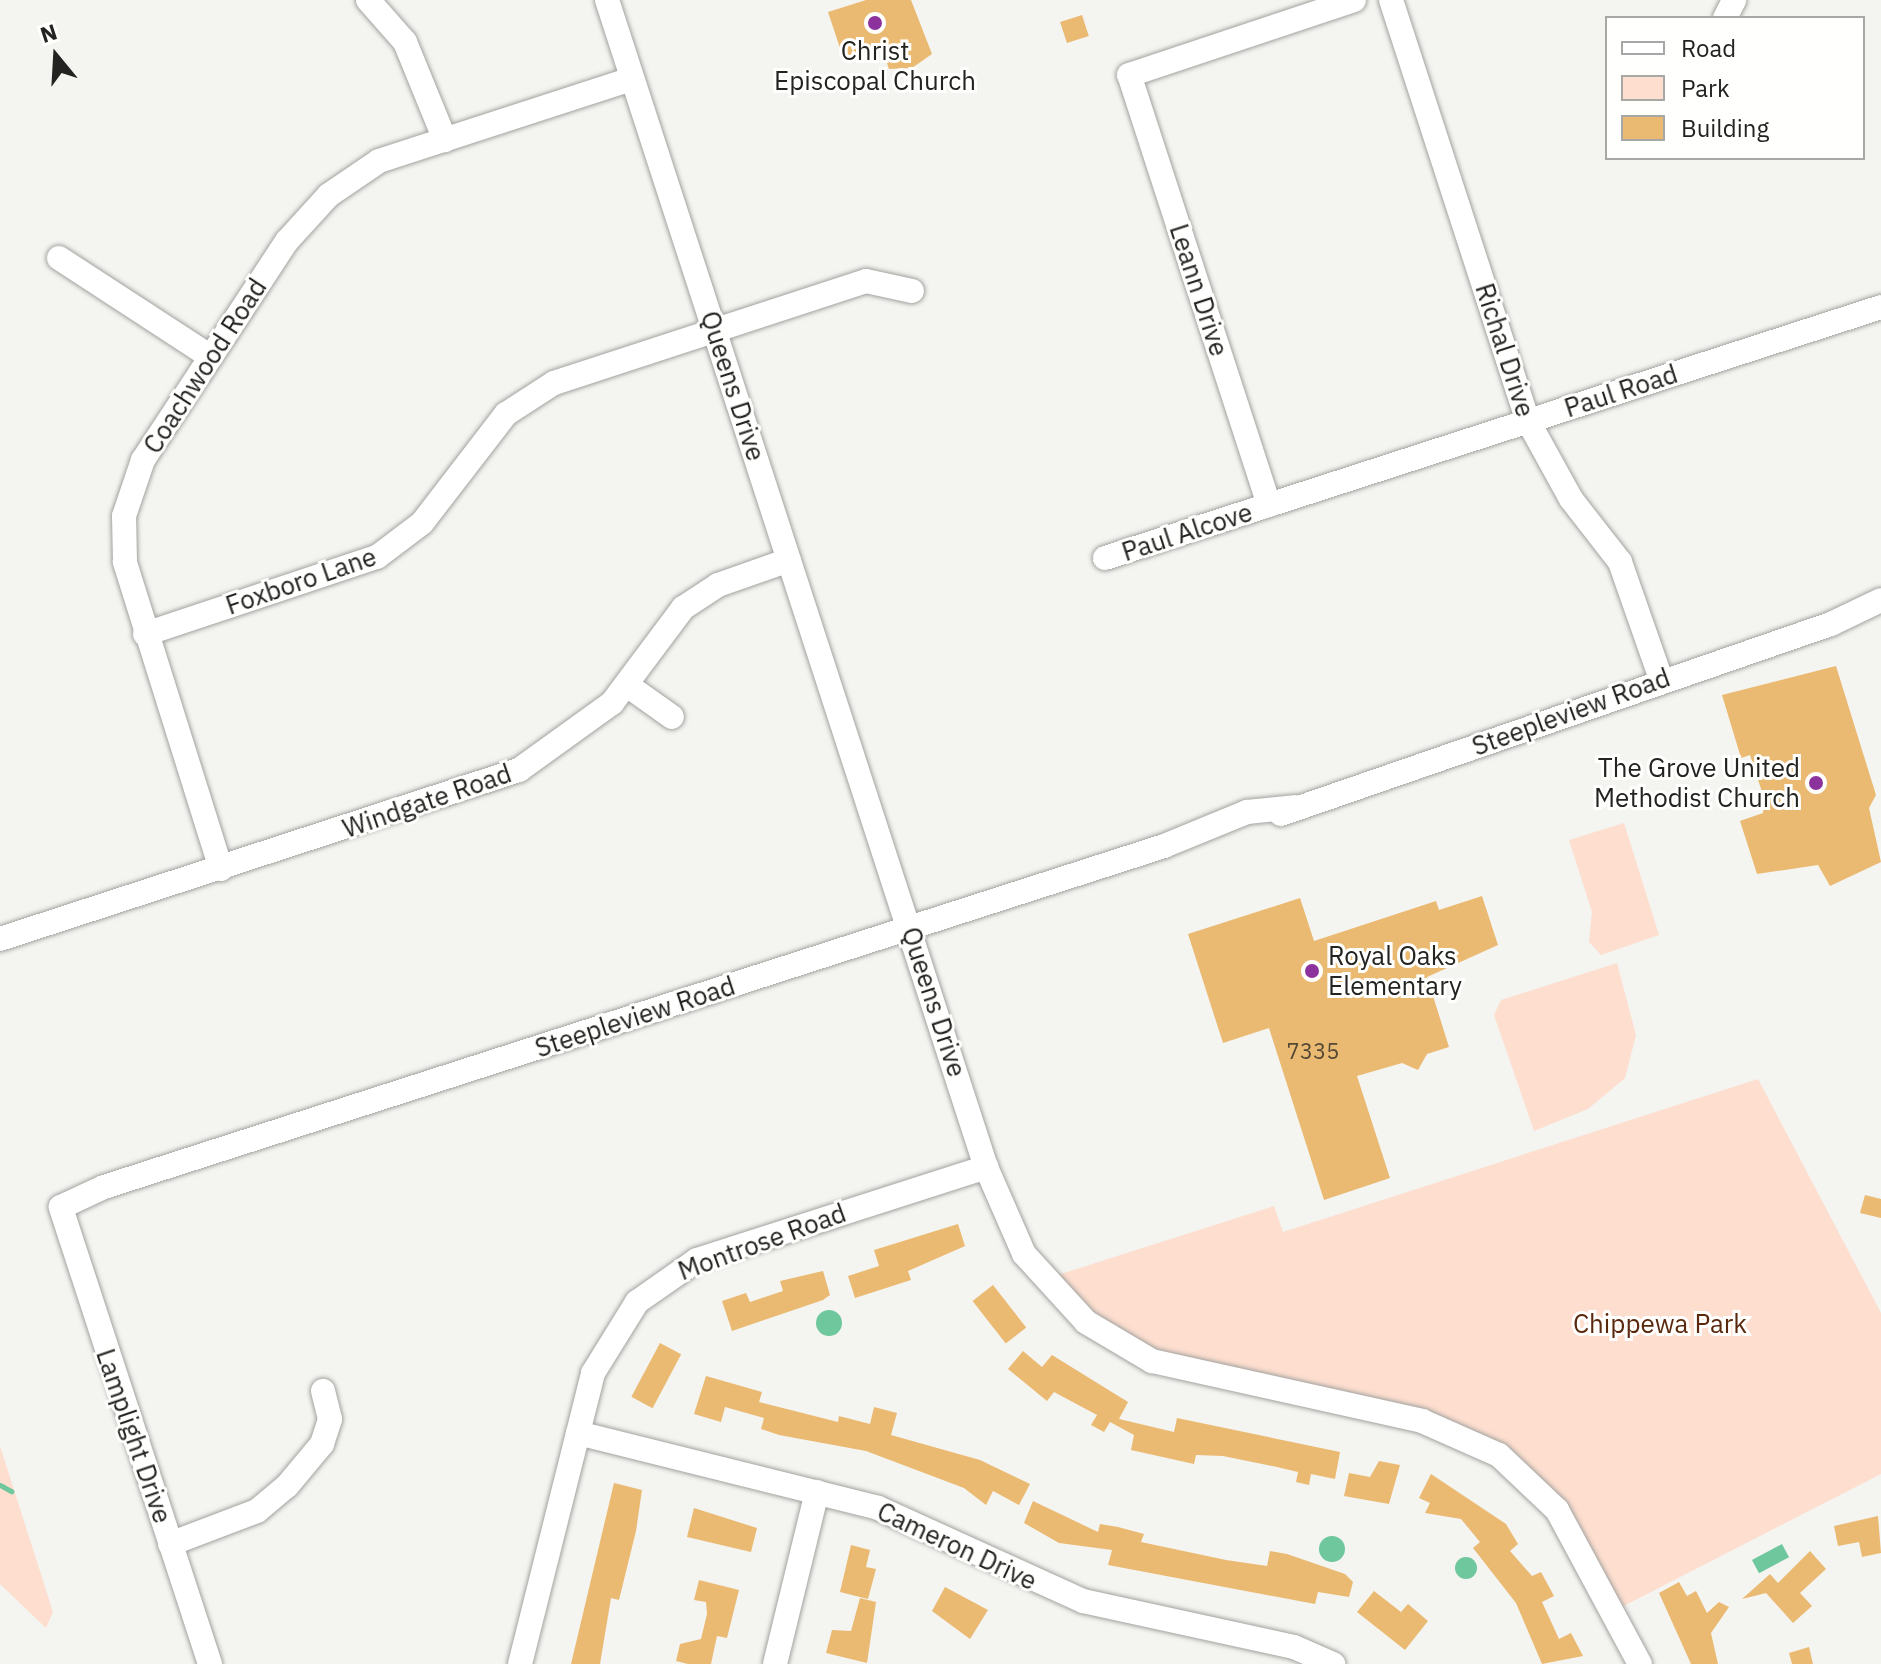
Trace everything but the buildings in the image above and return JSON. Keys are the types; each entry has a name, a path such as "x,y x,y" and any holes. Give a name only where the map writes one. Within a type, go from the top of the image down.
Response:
{"street":[{"path":"368,0 405,42 445,140"},
{"name":"Queens Drive","path":"607,0 986,1167 1030,1264 1113,1341 1187,1373 1430,1423 1519,1471 1572,1534 1640,1664"},
{"name":"Leann Drive","path":"1269,505 1129,75 1354,0"},
{"name":"Richal Drive","path":"1391,0 1528,421 1571,499 1620,562 1661,679"},
{"name":"Coachwood Road","path":"221,869 145,634 125,562 124,516 143,460 287,241 329,195 379,161 632,79"},
{"path":"59,258 211,357"},
{"name":"Foxboro Lane","path":"145,634 377,557 422,523 473,451 526,400 588,369 866,281 912,291"},
{"name":"Paul Road","path":"1269,505 1881,307"},
{"name":"Paul Alcove","path":"1105,558 1269,505"},
{"name":"Windgate Road","path":"0,939 519,770 593,722 627,685 683,608 718,585 789,560"},
{"name":"Steepleview Road","path":"61,1207 119,1182 1210,830 1253,810 1295,807 1848,616 1881,600"},
{"name":"Steepleview Road","path":"1848,616 1881,614"},
{"path":"627,685 672,717"},
{"name":"Montrose Road","path":"520,1664 578,1433 608,1339 666,1277 714,1254 986,1167"},
{"name":"Lamplight Drive","path":"61,1207 210,1664"},
{"path":"170,1544 257,1511 287,1486 322,1444 330,1419 323,1391"},
{"name":"Cameron Drive","path":"578,1433 817,1492 927,1527 1083,1601 1294,1647 1333,1664"},
{"path":"775,1664 817,1492"}],"green space":[{"path":"1624,823 1659,935 1601,955 1589,942 1592,912 1569,840"},
{"path":"1617,963 1636,1035 1625,1078 1588,1109 1534,1131 1494,1015 1501,1000"},
{"name":"Chippewa Park","path":"1758,1079 1881,1313 1881,1474 1614,1611 1572,1534 1481,1445 1187,1373 1042,1280 1274,1206 1283,1232"},
{"path":"0,1446 53,1612 46,1628 0,1584"}],"shaded area":[{"path":"829,1310 838,1314 842,1323 838,1332 829,1336 820,1332 816,1323 820,1314"},
{"path":"1332,1536 1341,1540 1345,1549 1341,1558 1332,1562 1323,1558 1319,1549 1323,1540"},
{"path":"1782,1544 1789,1557 1759,1573 1752,1560"},
{"path":"1462,1557 1470,1557 1477,1568 1470,1579 1462,1579 1455,1572 1455,1564"}],"waterway":[{"path":"0,1485 11,1491"}],"place":[{"name":"Christ Episcopal Church","path":"875,23"},
{"name":"The Grove United Methodist Church","path":"1816,783"},
{"name":"Royal Oaks Elementary","path":"1312,971"}]}
